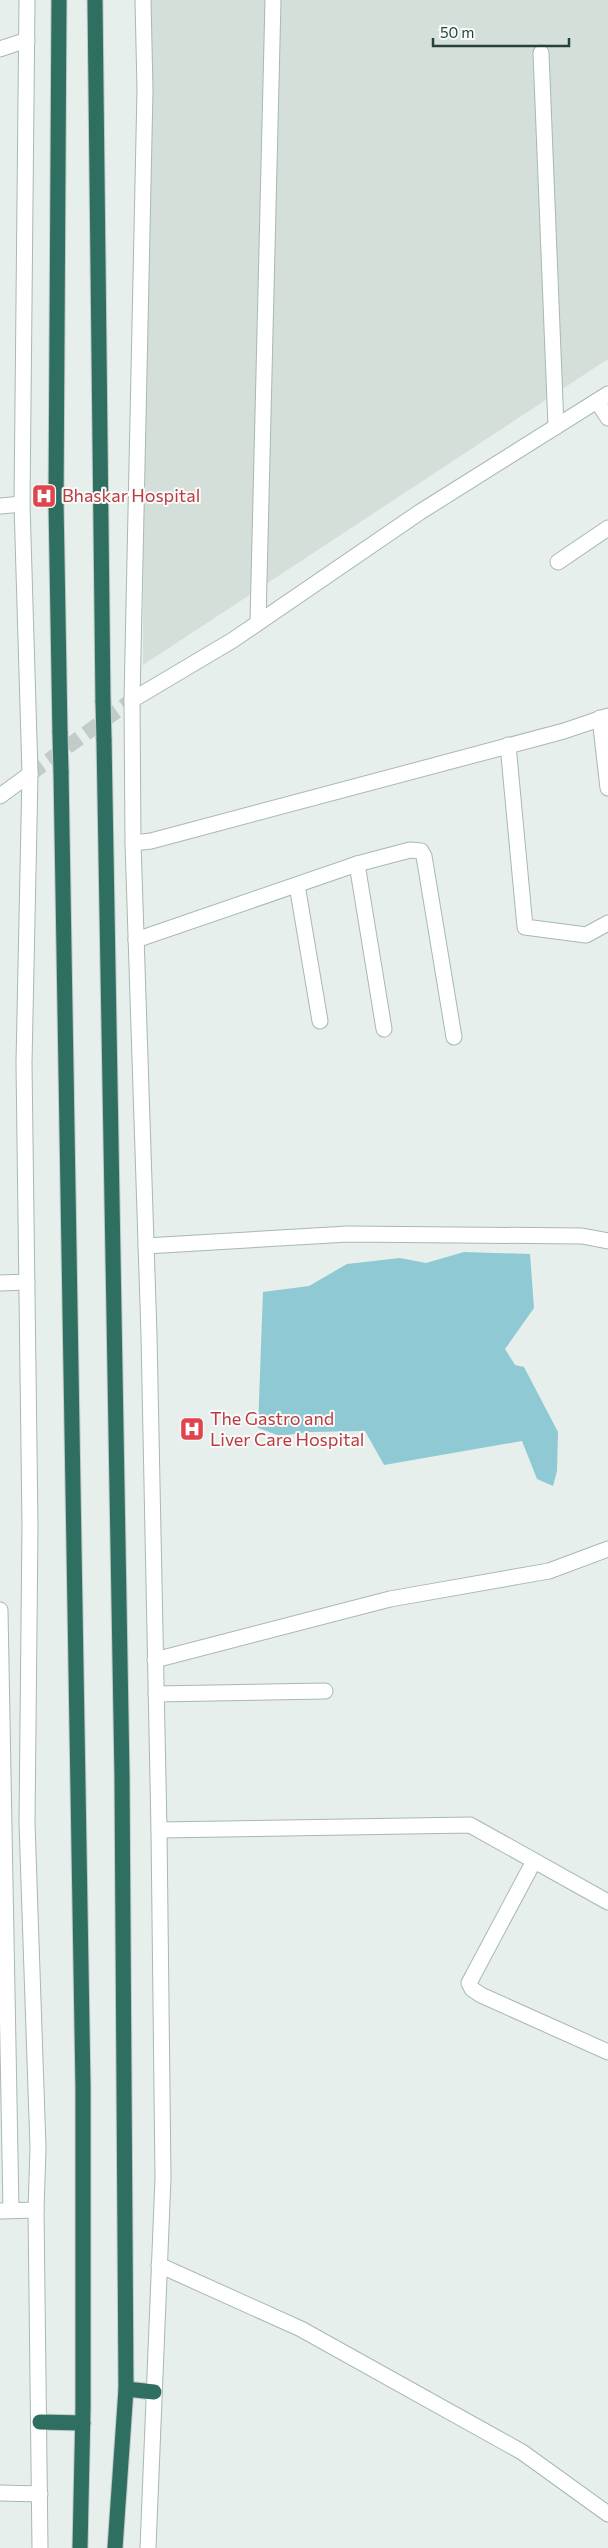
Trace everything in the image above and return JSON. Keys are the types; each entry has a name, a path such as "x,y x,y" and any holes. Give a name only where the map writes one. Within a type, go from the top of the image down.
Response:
{"highway":[{"path":"59,0 56,511 83,2068 83,2423 80,2548"},
{"path":"95,0 103,702 122,1765 126,2389 115,2548"},
{"path":"126,2389 154,2392"},
{"path":"40,2422 83,2423"}],"street":[{"path":"27,0 22,504 30,774 24,1063 30,1526 27,1823 38,2148 36,2210 40,2548"},
{"path":"143,0 145,90 132,700 133,843 146,1246 159,1830 163,2168 148,2548"},
{"path":"258,622 273,0"},
{"path":"0,49 27,40"},
{"path":"541,53 556,427"},
{"path":"132,700 258,622 420,512 602,398 608,418"},
{"path":"0,506 22,504"},
{"path":"558,562 608,528"},
{"path":"133,843 152,841 508,745 604,717 608,788"},
{"path":"508,745 525,927 586,936 608,923"},
{"path":"0,796 30,774"},
{"path":"136,940 357,864 410,850 421,851 424,856 454,1037"},
{"path":"357,864 384,1029"},
{"path":"297,885 320,1021"},
{"path":"146,1246 348,1234 582,1236 608,1241"},
{"path":"0,1283 27,1282"},
{"path":"155,1660 390,1599 549,1571 608,1549"},
{"path":"0,1610 5,2211 36,2210"},
{"path":"156,1694 325,1691"},
{"path":"159,1830 470,1825 608,1902"},
{"path":"534,1861 469,1983 472,1990 481,1996 608,2052"},
{"path":"159,2265 301,2330 369,2367 522,2452 608,2514"},
{"path":"0,2494 40,2494"}],"shaded area":[{"path":"145,0 608,0 608,359 143,665"}],"water":[{"path":"464,1252 530,1254 534,1308 505,1349 515,1365 524,1367 558,1432 557,1471 553,1486 537,1479 522,1441 384,1465 365,1431 308,1432 280,1436 258,1428 263,1292 309,1286 347,1264 400,1258 426,1263"}],"tunnel":[{"path":"30,774 132,700"}],"place":[{"name":"Bhaskar Hospital","path":"44,496"},
{"name":"The Gastro and Liver Care Hospital","path":"192,1429"}]}
